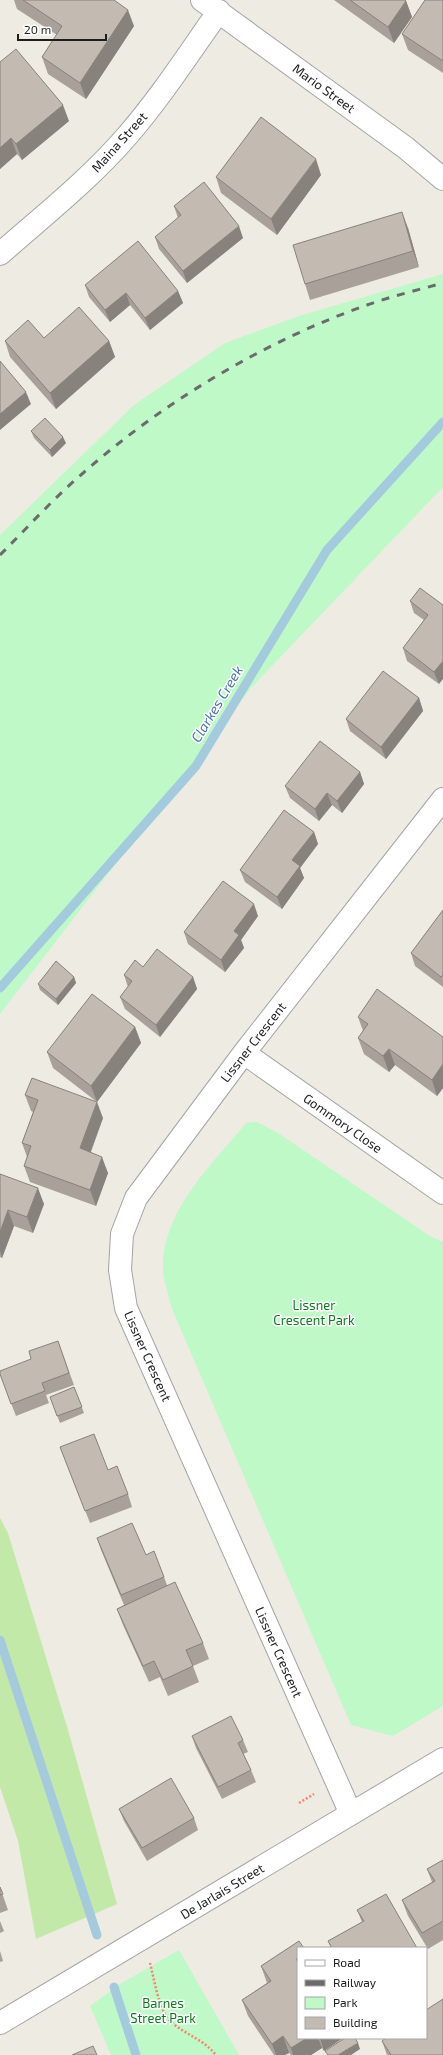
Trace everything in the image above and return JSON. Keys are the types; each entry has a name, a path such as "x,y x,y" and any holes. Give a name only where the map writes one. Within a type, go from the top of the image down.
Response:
{"street":[{"name":"Mario Street","path":"210,6 406,148 443,180"},
{"name":"Maina Street","path":"0,254 92,172 126,137 162,93 210,6"},
{"name":"Lissner Crescent","path":"351,1814 126,1308 120,1270 122,1234 136,1198 244,1053 443,798"},
{"name":"Gommory Close","path":"244,1053 443,1193"},
{"name":"De Jarlais Street","path":"0,2023 443,1759"}],"path":[{"path":"144,1938 160,2004 170,2022 208,2044 216,2055"}],"green space":[{"path":"443,274 443,487 251,688 0,1014 0,535 134,405 225,343 299,316"},
{"name":"Lissner Crescent Park","path":"257,1122 278,1133 430,1236 443,1242 443,1706 393,1736 351,1725 172,1309 165,1283 163,1268 165,1247 171,1226 180,1207 205,1172 246,1123"},
{"path":"0,1518 8,1533 68,1730 117,1904 36,1939 18,1841 0,1787"},
{"name":"Barnes Street Park","path":"179,1950 239,2055 111,2055 90,2006 120,1984"}],"building":[{"path":"23,0 114,0 128,10 80,83 42,57 62,26"},
{"path":"350,0 405,0 406,1 388,27"},
{"path":"425,0 443,0 443,61 402,34"},
{"path":"16,49 63,105 16,144 11,138 0,148 0,62"},
{"path":"261,117 316,159 271,219 216,177"},
{"path":"204,182 239,226 183,271 155,237 181,215 174,206"},
{"path":"402,212 413,251 305,284 293,245"},
{"path":"138,241 178,291 145,318 126,293 105,310 85,285"},
{"path":"79,307 109,341 50,393 5,341 28,320 44,338"},
{"path":"0,361 26,392 0,414"},
{"path":"45,418 63,437 50,450 31,431"},
{"path":"420,588 443,605 443,661 434,672 403,648 428,615 410,601"},
{"path":"383,671 419,698 381,747 346,719"},
{"path":"320,741 360,772 337,801 327,793 315,809 285,786"},
{"path":"284,810 314,832 292,860 300,866 277,897 240,870"},
{"path":"223,881 254,904 234,931 239,935 221,960 184,932"},
{"path":"443,910 443,975 441,977 411,953"},
{"path":"157,949 193,977 156,1025 120,997 132,981 124,975 135,960 143,967"},
{"path":"56,961 74,977 56,999 38,984"},
{"path":"377,989 443,1037 443,1064 432,1080 389,1049 383,1056 358,1038 368,1024 358,1017"},
{"path":"92,994 135,1027 91,1086 47,1052"},
{"path":"32,1078 97,1102 80,1148 102,1157 90,1190 24,1166 31,1146 22,1143 38,1100 25,1095"},
{"path":"0,1174 38,1188 27,1217 8,1210 0,1232"},
{"path":"58,1341 69,1373 42,1383 45,1391 11,1404 0,1371 31,1359 29,1351"},
{"path":"74,1387 82,1407 57,1416 50,1397"},
{"path":"94,1434 108,1470 117,1466 128,1494 85,1511 60,1447"},
{"path":"132,1523 146,1555 154,1551 164,1577 121,1595 97,1538"},
{"path":"175,1582 203,1643 186,1650 193,1666 163,1680 154,1661 143,1666 117,1609"},
{"path":"231,1716 243,1740 238,1743 251,1770 218,1787 192,1736"},
{"path":"171,1778 194,1818 142,1848 119,1809"},
{"path":"443,1860 443,1921 422,1933 402,1900 435,1881 427,1869"},
{"path":"0,1887 3,1894 0,1895"},
{"path":"386,1894 416,1947 331,1947 328,1941 364,1921 357,1910"},
{"path":"299,1941 303,1947 297,1947 296,1959 297,2039 305,2039 291,2048 283,2036 272,2044 242,2000 271,1981 261,1966"},
{"path":"443,1999 443,2055 391,2055 382,2041 385,2039 427,2039 427,2009"},
{"path":"343,2039 356,2039 358,2043 338,2055 328,2055 325,2051"},
{"path":"93,2046 97,2055 72,2055"}],"waterway":[{"name":"Clarkes Creek","path":"0,988 196,766 327,550 443,422"},
{"path":"0,1640 97,1935"},
{"path":"114,1987 136,2055"}],"railway":[{"path":"0,555 61,493 82,474 146,422 181,398 253,355 291,336 376,302 443,283"}]}
